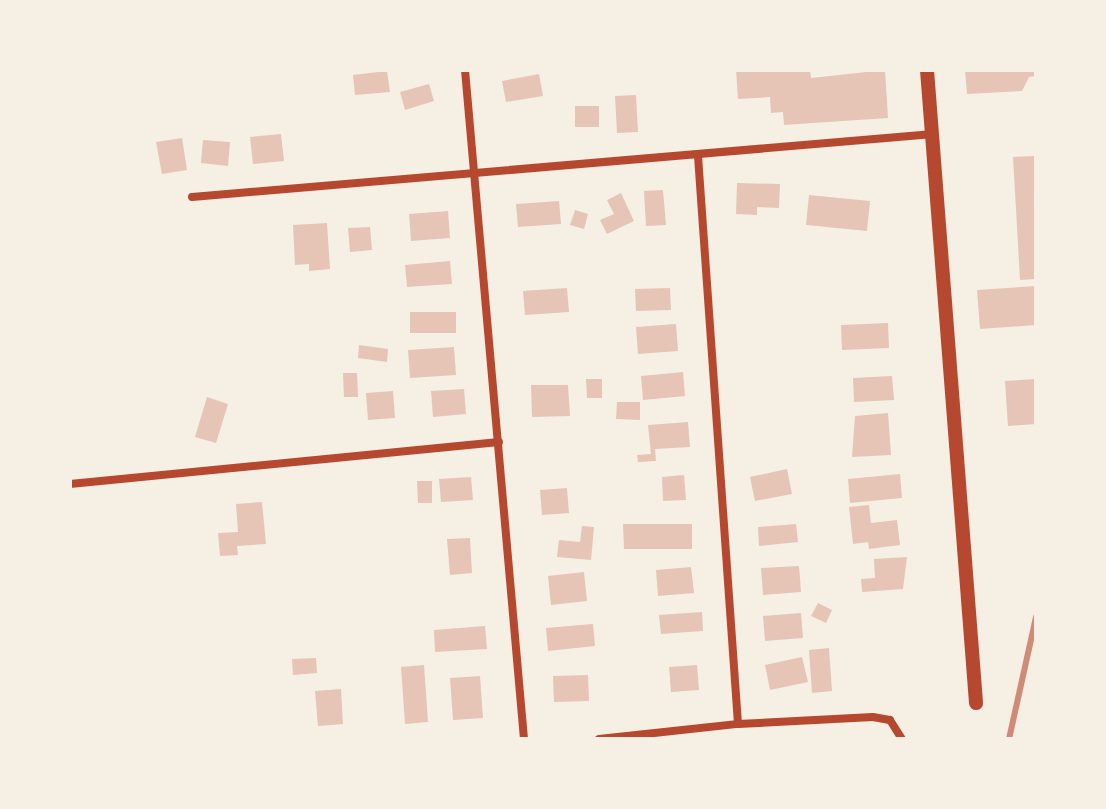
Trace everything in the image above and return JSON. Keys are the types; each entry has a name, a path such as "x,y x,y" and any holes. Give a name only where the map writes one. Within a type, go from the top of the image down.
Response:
{"main road":[{"path":"927,70 976,703"}],"street":[{"path":"465,70 477,175 524,739"},
{"path":"192,197 933,134"},
{"path":"698,156 738,724"},
{"path":"70,484 499,442"},
{"path":"599,739 738,724 873,717 890,720 902,739"}],"building":[{"path":"736,70 810,70 811,78 885,70 888,118 784,125 783,112 771,113 770,97 738,99"},
{"path":"965,70 1036,70 1036,76 1029,77 1022,91 967,94"},
{"path":"387,71 390,92 355,95 353,75"},
{"path":"539,74 543,96 506,102 502,81"},
{"path":"429,84 434,101 405,110 400,92"},
{"path":"636,95 638,132 617,133 615,96"},
{"path":"575,106 599,106 599,127 575,127"},
{"path":"281,134 284,161 253,164 250,137"},
{"path":"182,138 187,170 162,174 156,142"},
{"path":"203,140 230,142 228,166 201,163"},
{"path":"1036,156 1036,279 1020,280 1013,157"},
{"path":"737,183 780,184 779,208 757,207 757,215 736,214"},
{"path":"663,190 666,225 646,226 644,191"},
{"path":"621,193 634,221 607,234 600,220 614,214 607,200"},
{"path":"809,195 870,201 867,231 806,225"},
{"path":"559,201 561,224 518,227 516,204"},
{"path":"575,210 588,214 584,229 570,225"},
{"path":"448,211 450,238 411,241 409,214"},
{"path":"327,223 330,269 309,271 309,264 295,265 293,225"},
{"path":"370,227 372,250 350,252 348,228"},
{"path":"450,261 452,284 407,287 405,265"},
{"path":"1036,286 1036,325 980,329 977,290"},
{"path":"567,288 569,312 525,315 523,291"},
{"path":"670,288 671,310 636,311 635,289"},
{"path":"410,312 456,312 456,333 410,333"},
{"path":"888,323 889,348 842,350 841,325"},
{"path":"676,324 678,351 638,354 636,327"},
{"path":"359,345 388,349 387,362 358,358"},
{"path":"454,347 456,375 410,378 408,350"},
{"path":"683,372 685,396 643,400 641,376"},
{"path":"343,373 357,373 358,397 344,397"},
{"path":"892,376 894,400 854,402 853,378"},
{"path":"586,379 602,379 602,398 587,398"},
{"path":"1035,379 1036,424 1008,426 1005,381"},
{"path":"531,385 568,385 570,416 532,417"},
{"path":"464,389 466,414 433,417 431,391"},
{"path":"393,391 395,418 368,420 366,393"},
{"path":"207,397 228,404 216,443 195,437"},
{"path":"617,402 640,402 640,420 616,419"},
{"path":"888,413 891,455 852,457 855,416"},
{"path":"688,422 690,447 655,449 656,461 638,462 637,455 651,454 648,425"},
{"path":"787,469 792,494 755,501 750,477"},
{"path":"900,474 902,498 850,503 848,479"},
{"path":"684,475 686,500 663,501 662,477"},
{"path":"471,477 473,500 441,502 439,479"},
{"path":"417,481 432,481 432,503 418,503"},
{"path":"567,488 569,513 542,515 540,490"},
{"path":"262,502 266,544 237,546 238,555 220,556 218,533 238,532 236,504"},
{"path":"869,505 871,523 897,520 900,545 869,549 868,542 853,544 849,507"},
{"path":"623,524 692,524 692,549 624,549"},
{"path":"796,524 798,542 759,546 758,527"},
{"path":"582,526 594,527 591,560 557,557 559,540 580,542"},
{"path":"470,538 472,573 450,575 447,539"},
{"path":"907,557 903,589 862,592 861,579 875,578 874,559"},
{"path":"799,566 801,592 763,595 761,568"},
{"path":"691,567 694,593 658,596 656,570"},
{"path":"584,572 587,601 551,605 548,576"},
{"path":"818,603 832,610 826,623 811,616"},
{"path":"702,612 703,631 661,634 659,615"},
{"path":"801,613 803,638 765,641 763,616"},
{"path":"593,624 595,646 548,651 546,628"},
{"path":"485,626 487,649 435,652 434,630"},
{"path":"829,648 832,691 812,693 809,650"},
{"path":"802,657 808,682 770,690 765,665"},
{"path":"316,658 317,673 293,675 292,659"},
{"path":"424,665 428,722 405,724 401,667"},
{"path":"697,665 699,690 671,692 669,667"},
{"path":"588,675 589,701 554,702 553,676"},
{"path":"480,676 483,718 453,720 450,678"},
{"path":"341,689 343,724 318,726 315,691"}],"railway":[{"path":"1009,739 1036,617"}]}
